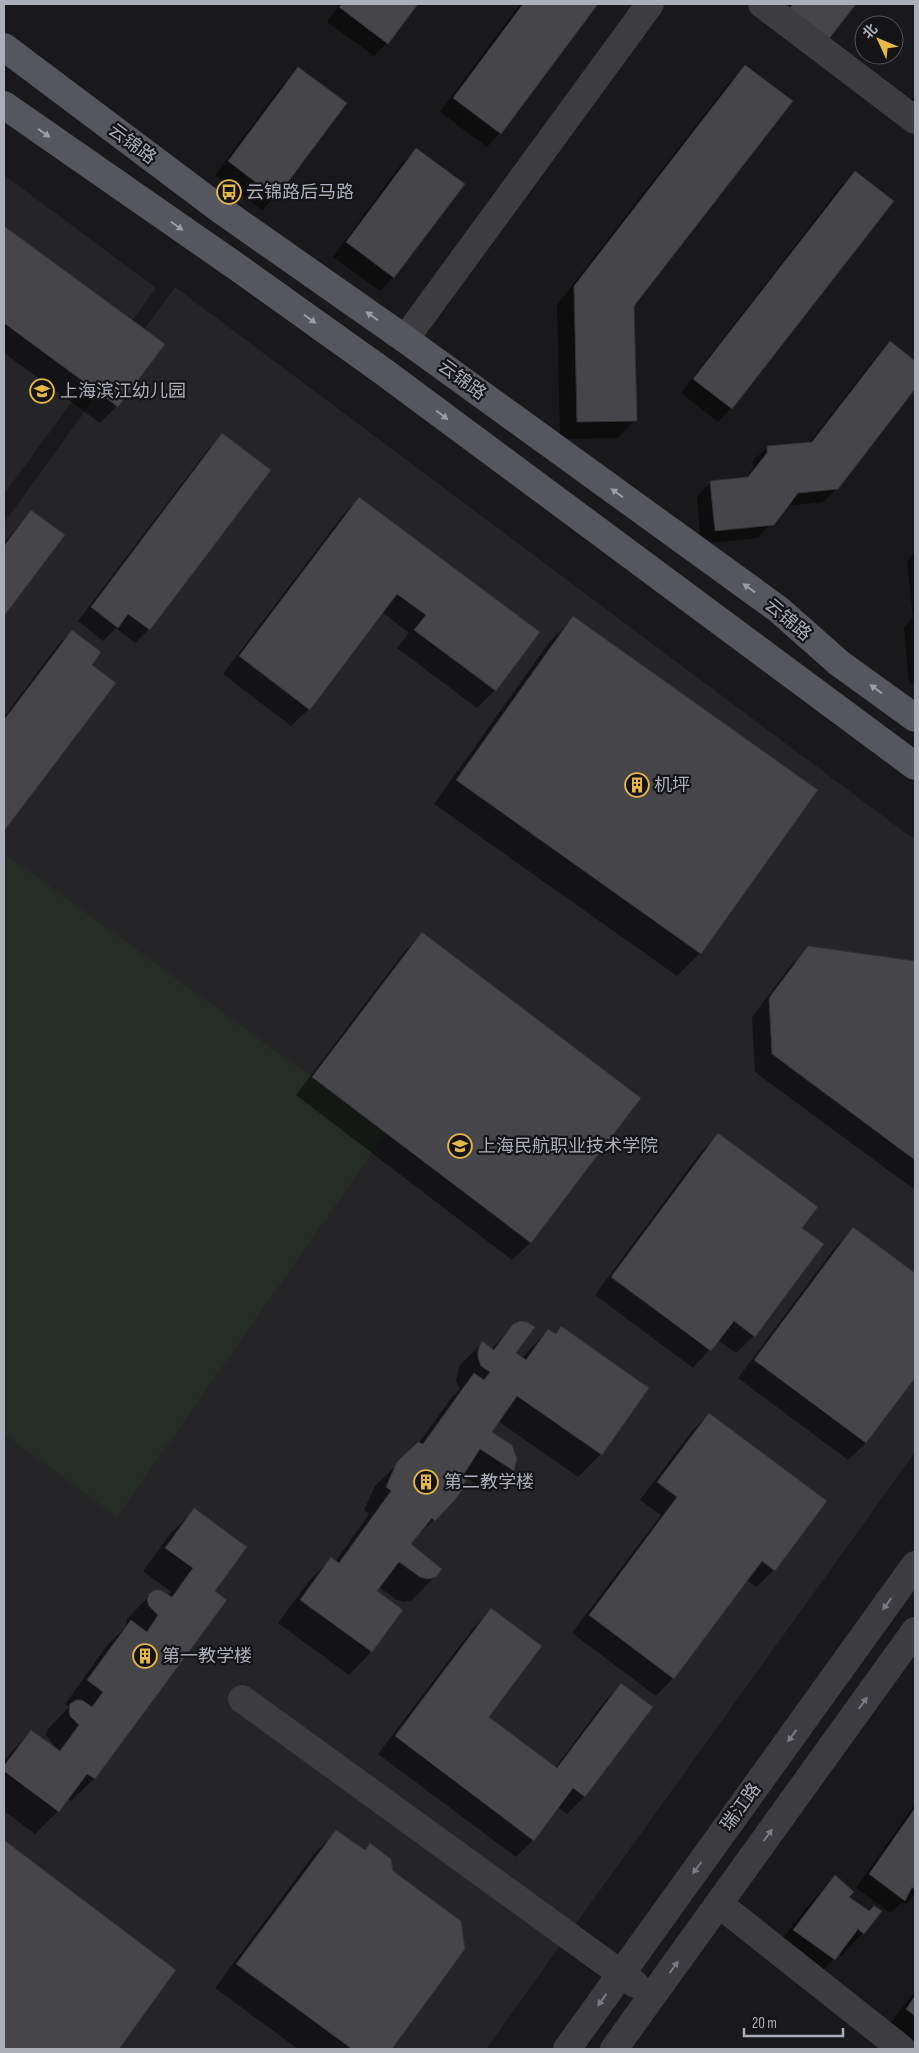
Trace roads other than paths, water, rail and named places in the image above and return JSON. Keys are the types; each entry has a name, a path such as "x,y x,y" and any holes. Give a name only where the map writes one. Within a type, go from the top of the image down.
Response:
{"main road":[{"name":"云锦路","path":"4,47 221,210 405,339 778,609 839,663 915,718"},
{"path":"4,105 229,261 376,367 915,766"}],"street":[{"path":"405,339 650,4"},
{"path":"762,4 915,120"},
{"name":"瑞江路","path":"567,2049 915,1565"},
{"path":"614,2049 915,1631"},
{"path":"242,1698 652,1997"},
{"path":"719,1904 902,2049"}],"place":[{"name":"云锦路后马路","path":"229,192"},
{"name":"上海滨江幼儿园","path":"42,391"},
{"name":"机坪","path":"637,785"},
{"name":"上海民航职业技术学院","path":"460,1146"},
{"name":"第二教学楼","path":"426,1482"},
{"name":"第一教学楼","path":"145,1656"}]}
